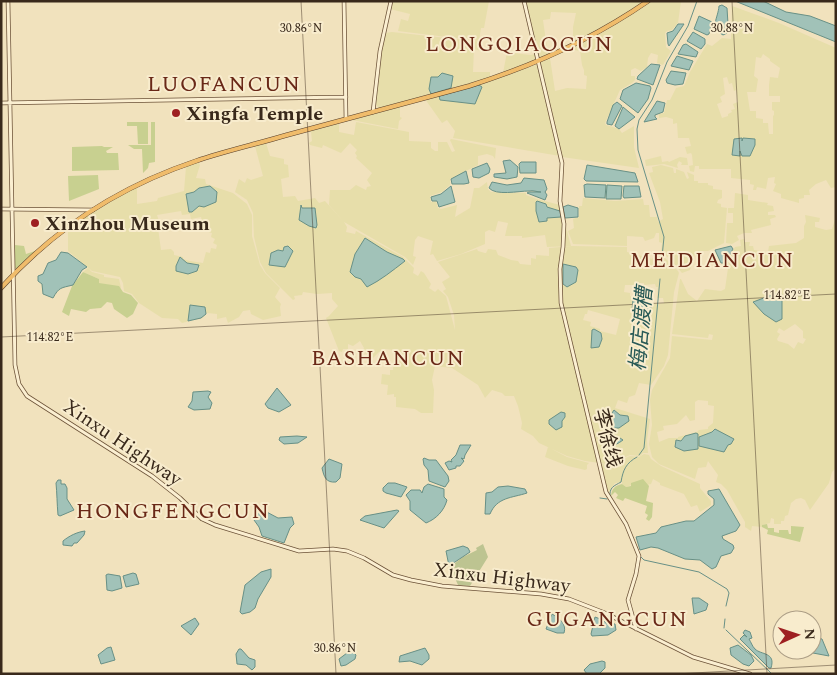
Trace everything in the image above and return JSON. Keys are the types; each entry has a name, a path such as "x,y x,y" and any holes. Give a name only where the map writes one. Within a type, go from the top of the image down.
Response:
{"highway":[{"path":"1,288 48,243 92,210 132,187 190,163 478,83 538,61 591,37 648,1"}],"main road":[{"name":"Xinxu Highway","path":"8,1 15,274 15,365 18,382 22,390 40,405 152,476 209,523 299,551 347,551 364,558 393,575 411,580 442,586 541,594 566,598 636,628 693,657 750,674"},
{"path":"344,1 346,120"},
{"path":"373,112 380,51 391,1"},
{"path":"524,1 538,61"},
{"name":"李徐线","path":"538,61 562,163 560,201 564,224 560,269 561,303 607,495 626,524 639,556 635,580 628,600 636,628"},
{"path":"1,103 346,96"},
{"path":"1,210 92,210"}],"shaded area":[{"path":"392,1 489,1 484,28 481,28 479,41 398,31 401,19 408,21 410,14 390,9"},
{"path":"525,1 646,1 573,45 573,27 576,13 551,12 550,19 543,20 547,48 559,51 540,59"},
{"path":"651,1 681,1 678,23 672,30 665,33 666,47 671,51 663,65 657,63 658,55 651,53 648,58 647,67 641,71 635,68 631,70 631,76 635,76 635,80 620,90 605,123 619,129 622,133 634,126 634,147 639,168 562,157 540,62 550,58 555,91 567,88 586,89 587,76 584,75 580,51 568,49 601,33"},
{"path":"732,6 779,23 836,48 836,187 831,188 826,180 816,184 809,190 810,195 804,195 804,198 799,199 799,203 781,198 781,194 773,191 776,184 774,183 775,177 768,178 766,189 757,187 756,190 753,190 754,185 750,184 750,180 731,178 731,169 699,169 699,166 695,166 694,172 690,171 689,166 693,165 692,155 691,153 687,154 685,147 691,146 689,138 678,138 677,123 673,124 673,119 666,117 659,118 659,114 664,113 667,100 670,100 676,88 684,86 707,44 712,46 722,38 731,39","holes":["763,54 780,68 778,78 770,77 769,85 769,96 780,96 780,102 772,102 772,110 774,111 773,134 769,134 768,123 763,123 763,119 756,118 756,111 750,111 747,92 756,92 758,79 754,76 756,57 761,58","727,77 729,84 732,83 734,91 736,90 738,102 733,104 735,109 731,110 732,112 728,116 722,118 717,104 722,102 720,97 725,94 723,78"]},
{"path":"392,32 483,42 481,51 474,49 473,72 490,72 490,78 379,108 376,105 382,46 385,33"},
{"path":"507,52 536,54 537,60 503,73"},
{"path":"538,64 560,156 453,138 455,131 447,120 442,123 425,99 496,79"},
{"path":"400,106 400,117 402,118 399,121 398,129 352,120 352,119"},
{"path":"356,122 409,132 409,141 431,142 431,148 435,151 438,151 438,142 447,142 452,152 455,151 451,139 496,148 495,159 487,154 478,156 478,165 450,179 450,185 442,192 430,196 431,202 436,201 438,208 441,209 457,205 455,217 470,208 474,188 479,188 487,182 488,189 491,192 526,193 526,195 537,199 560,205 571,246 547,247 545,235 522,238 522,236 505,236 508,223 498,221 495,232 489,230 485,232 485,244 461,254 437,261 433,254 430,255 433,241 418,236 415,240 413,256 416,257 413,265 405,257 344,222 329,205 330,190 350,190 356,185 366,190 367,187 371,186 367,180 372,173 356,158 355,153 357,150 350,143 341,153 323,145 322,148 310,145 309,143 312,141 311,132 308,130 339,123 339,132 354,135"},
{"path":"266,143 270,156 284,159 284,164 288,165 289,177 281,179 283,197 295,196 298,201 315,198 319,203 325,201 344,222 347,227 346,232 355,234 356,231 403,257 414,268 413,273 418,276 421,271 424,273 431,284 429,288 435,292 438,289 446,296 455,330 454,315 448,297 443,291 446,289 442,282 450,277 438,262 477,249 486,253 488,249 496,250 498,255 518,261 520,264 531,265 531,258 536,259 536,255 549,256 549,248 572,246 627,247 627,252 652,259 654,256 657,257 658,253 663,256 679,273 674,292 668,355 664,366 651,385 639,383 635,395 629,397 627,403 618,400 615,408 650,419 647,440 648,453 643,453 640,456 630,455 607,464 567,456 539,443 533,436 521,429 522,423 514,396 505,396 492,390 485,398 478,385 452,368 435,366 432,380 434,390 433,413 421,413 415,409 396,407 396,397 394,397 394,394 387,395 388,385 381,384 382,374 390,375 390,370 393,370 394,350 385,349 372,359 366,356 367,354 361,352 364,348 360,341 353,346 348,344 348,349 343,349 342,352 339,351 326,318 338,306 332,299 332,293 317,294 303,292 302,295 294,296 295,299 293,300 266,273 260,262 254,237 253,213 247,200 235,192 239,179 245,183 247,178 251,180 263,176 255,146","holes":["640,283 644,283 644,285 655,284 658,287 657,298 663,298 664,303 639,301 639,299 630,296 630,293 624,292 625,285 640,285","588,310 620,319 616,335 600,331 600,329 590,326 591,322 583,320"]},
{"path":"661,156 662,162 669,162 680,157 687,158 688,165 681,165 682,163 679,161 678,168 664,164 646,166 645,160"},
{"path":"198,162 200,165 196,178 205,179 206,184 233,193 247,204 252,215 252,236 260,265 280,288 275,297 281,304 281,316 263,320 251,314 250,310 243,311 239,317 228,323 226,317 217,319 217,314 207,313 202,318 182,323 178,319 162,318 139,303 132,294 124,291 120,277 92,271 68,251 68,228 113,198 137,187 137,204 157,201 158,198 184,191 186,167","holes":["181,211 182,215 190,214 191,219 201,217 203,225 200,226 201,230 212,233 211,237 215,239 213,243 217,245 216,249 211,248 210,253 206,252 203,263 183,259 183,257 174,255 171,249 161,250 158,228 161,227 157,215"]},
{"path":"661,165 673,168 674,173 676,173 676,169 684,172 687,179 689,178 687,172 694,175 694,181 708,183 708,185 713,186 713,189 722,190 722,198 717,203 721,204 721,207 727,208 724,243 708,251 696,251 690,270 682,273 661,252 662,243 659,242 659,233 656,233 654,238 645,241 643,237 627,236 627,246 573,244 568,231 574,228 573,219 579,217 579,206 582,206 583,198 615,201 643,199 644,205 649,205 650,217 657,217 658,222 663,219 660,202 649,173 653,172 652,167"},
{"path":"735,193 748,195 748,200 768,203 767,205 773,206 774,211 768,212 768,215 775,215 776,217 770,219 771,225 751,230 752,233 744,233 737,236 739,240 732,244 726,243 727,223 733,223 733,213 728,213 728,208 734,208"},
{"path":"805,215 820,218 819,222 815,222 815,227 826,230 832,229 836,216 836,468 832,472 829,483 810,510 805,500 801,498 796,499 791,503 788,515 785,516 784,521 781,521 781,524 774,524 774,519 771,518 770,523 762,525 762,527 752,526 751,531 745,527 745,522 727,490 716,482 718,475 708,461 706,467 698,468 695,479 659,464 652,457 649,444 652,425 650,400 652,390 670,358 672,336 712,340 713,335 709,334 708,338 672,334 680,279 688,294 697,301 705,289 721,291 725,289 728,268 725,266 735,247 741,246 740,240 744,239 744,242 750,242 749,246 753,246 754,250 768,252 769,246 796,243 804,238","holes":["795,324 803,331 803,338 806,339 803,344 798,342 794,349 788,344 778,341 777,339 780,334 777,332 779,328 784,331","698,400 708,401 708,405 714,406 713,423 708,429 659,442 657,432 664,430 663,426 677,424 686,415 690,421 695,420 695,402"]},
{"path":"88,268 92,272 104,275 104,277 119,279 121,288 98,283 99,279 83,272"},
{"path":"548,447 567,457 589,463 587,469 568,466 545,457"},
{"path":"644,454 649,455 651,459 661,466 700,484 700,488 711,501 711,505 700,512 697,505 691,507 684,494 660,485 660,483 653,479 651,484 647,485 643,481 626,487 622,482 615,483 607,494 600,464 610,465 630,456 639,457"}],"green space":[{"path":"127,122 148,122 148,144 138,144 137,126 127,126"},
{"path":"151,122 155,122 155,162 149,163 148,168 143,173 142,149 134,149 128,145 151,145"},
{"path":"72,147 113,147 106,151 107,153 118,153 119,170 72,171"},
{"path":"98,175 99,189 69,201 68,176"},
{"path":"15,245 24,246 26,254 36,252 17,269 15,268"},
{"path":"83,272 99,279 99,283 119,286 123,292 131,295 138,303 133,314 127,318 114,309 112,303 107,302 101,308 90,309 86,312 71,309 69,316 62,312 72,286"},
{"path":"643,479 649,486 646,501 653,503 652,517 649,521 646,519 648,515 645,513 647,506 625,498 623,501 616,498 618,495 615,492 611,496 613,489 617,486 622,484 626,487 631,486 631,483"},
{"path":"767,524 768,528 774,528 774,532 779,533 779,530 788,530 789,534 791,534 791,526 804,527 800,542 767,534 768,530 762,527 762,525"},
{"path":"483,544 488,557 470,586 458,585 450,567"}],"water":[{"path":"735,1 763,1 786,12 810,16 836,26 836,42"},
{"path":"722,5 727,8 728,24 727,33 723,35 715,26 719,6"},
{"path":"699,16 712,22 709,34 707,35 694,29"},
{"path":"678,24 684,24 669,46 667,33 673,31"},
{"path":"693,32 705,39 705,44 701,49 687,41"},
{"path":"686,44 698,52 696,57 678,54 683,45"},
{"path":"677,56 693,61 689,70 671,66"},
{"path":"651,64 660,65 653,85 637,79"},
{"path":"671,71 686,73 683,84 667,83 666,80"},
{"path":"442,73 453,76 451,88 431,94 429,89 431,77 438,77"},
{"path":"636,83 650,86 651,88 648,99 638,113 620,99 623,90"},
{"path":"479,85 482,87 475,104 440,100 439,96"},
{"path":"657,101 665,103 663,112 655,115 657,119 644,122"},
{"path":"617,102 622,106 612,125 607,124 613,105"},
{"path":"623,107 635,117 619,129 615,126"},
{"path":"742,138 742,141 743,138 755,139 755,145 750,156 742,156 740,151 740,156 732,155 734,139"},
{"path":"510,160 518,167 517,177 507,179 494,177 494,174 506,173 503,161"},
{"path":"521,162 536,162 536,173 520,173 519,164"},
{"path":"487,163 490,169 489,173 479,178 473,177 472,169"},
{"path":"587,165 635,173 638,182 586,181 584,179"},
{"path":"466,171 469,183 452,184 451,179"},
{"path":"524,178 544,180 547,189 545,200 527,193 541,192 532,191 497,192 489,188 492,182 507,185 521,183"},
{"path":"584,185 606,185 605,198 585,197"},
{"path":"607,185 622,186 621,199 606,199"},
{"path":"210,186 217,192 216,202 204,207 199,206 192,212 189,212 186,194 194,192 199,188"},
{"path":"451,186 455,202 439,207 437,201 432,201 431,197 441,194"},
{"path":"624,186 639,186 641,197 624,198"},
{"path":"537,201 546,204 547,207 560,211 561,217 547,218 547,221 539,222 536,211"},
{"path":"301,205 302,208 315,208 316,228 299,220"},
{"path":"568,205 578,208 578,217 565,218 563,207"},
{"path":"365,238 405,261 367,287 361,279 355,277 350,272 355,254"},
{"path":"288,246 293,251 285,267 269,265 271,253 278,250 283,251 284,247"},
{"path":"731,246 733,249 725,263 721,263 715,250"},
{"path":"61,252 68,253 87,267 82,270 73,285 61,288 53,298 43,294 42,284 38,281 38,276 43,274 48,263 56,260"},
{"path":"180,257 187,263 199,265 197,271 188,274 176,271"},
{"path":"563,264 576,267 578,270 576,282 567,287 563,284"},
{"path":"780,292 782,294 782,319 776,322 764,314 753,302"},
{"path":"633,300 651,305 651,311 632,310"},
{"path":"190,305 205,307 206,314 201,318 188,321"},
{"path":"594,329 601,333 602,339 599,347 591,348 592,330"},
{"path":"277,388 291,405 279,412 268,408 265,404"},
{"path":"193,392 211,392 208,397 212,403 210,409 194,410 188,407 192,401"},
{"path":"614,410 620,415 628,416 629,421 619,428 606,428 604,425"},
{"path":"561,412 565,413 565,417 562,421 562,427 556,430 549,424 549,420"},
{"path":"715,429 734,439 724,452 699,446 699,437"},
{"path":"698,434 698,449 684,451 675,447 676,440 681,441 685,436"},
{"path":"606,436 623,440 613,445 607,445 599,440 601,437 604,438"},
{"path":"280,437 307,437 298,443 284,444 279,440"},
{"path":"460,445 471,445 464,459 461,458 464,461 460,466 449,470 445,463 452,462 451,460 456,455"},
{"path":"424,458 436,460 448,476 449,481 445,487 429,481"},
{"path":"329,459 342,464 340,478 336,482 326,479 322,468"},
{"path":"58,480 61,480 61,484 65,484 67,499 74,510 60,516 58,515 56,483"},
{"path":"388,483 407,487 401,497 383,491 383,488"},
{"path":"428,484 444,489 444,497 447,500 439,514 426,523 410,510 410,501 406,495 411,490 420,490 422,493 424,487"},
{"path":"508,486 525,489 527,493 501,501 493,508 490,514 485,514 486,493 492,492 498,487"},
{"path":"719,489 740,525 736,531 722,536 734,548 731,553 721,556 716,567 712,569 700,560 685,559 658,548 651,547 640,550 636,537 656,533 661,527 694,521 714,505 714,499 708,494 708,491"},
{"path":"261,509 278,518 292,517 294,524 290,528 284,543 262,536 254,520"},
{"path":"399,511 384,528 360,520 365,516"},
{"path":"85,531 77,543 74,543 72,546 63,545 63,541 68,537"},
{"path":"463,546 468,548 470,552 449,566 446,551"},
{"path":"271,569 271,577 255,608 250,612 242,614 240,612 245,585 261,572"},
{"path":"136,574 139,584 126,587 123,576"},
{"path":"106,575 120,576 122,588 112,591 107,590"},
{"path":"692,598 699,598 708,604 706,610 694,614"},
{"path":"552,614 560,619 565,630 564,633 557,633 546,629"},
{"path":"595,617 606,623 615,624 616,630 608,635 592,636"},
{"path":"195,618 199,624 191,635 181,626"},
{"path":"745,630 750,632 752,638 749,639 753,647 770,657 771,668 740,639 744,635 747,637 743,633"},
{"path":"822,639 829,656 822,655"},
{"path":"738,645 751,655 754,661 749,666 731,655 730,648"},
{"path":"111,647 115,660 101,664 98,655"},
{"path":"425,648 429,659 422,665 410,661 399,662 400,656"},
{"path":"239,649 249,658 255,660 255,667 252,670 246,665 237,664 236,654"},
{"path":"351,650 356,655 355,659 341,666 339,659"},
{"path":"605,662 605,668 599,674 587,674 584,670 590,664"}],"waterway":[{"path":"661,267 664,237 638,150 637,129 639,120 652,100 667,62 688,26 697,1"},
{"name":"梅店渡槽","path":"639,455 644,448 660,279"},
{"path":"610,497 611,489 621,482 626,467 637,457"},
{"path":"600,498 607,499"},
{"path":"641,557 644,560 699,572 727,589 729,593 726,606"},
{"path":"724,628 725,619"},
{"path":"726,630 771,673"}],"place":[{"name":"Xingfa Temple","path":"176,113"},
{"name":"Xinzhou Museum","path":"35,223"}],"district":[{"name":"LONGQIAOCUN","path":"519,43"},
{"name":"LUOFANCUN","path":"224,83"},
{"name":"MEIDIANCUN","path":"712,259"},
{"name":"BASHANCUN","path":"388,357"},
{"name":"HONGFENGCUN","path":"173,510"},
{"name":"GUGANGCUN","path":"607,618"}]}
